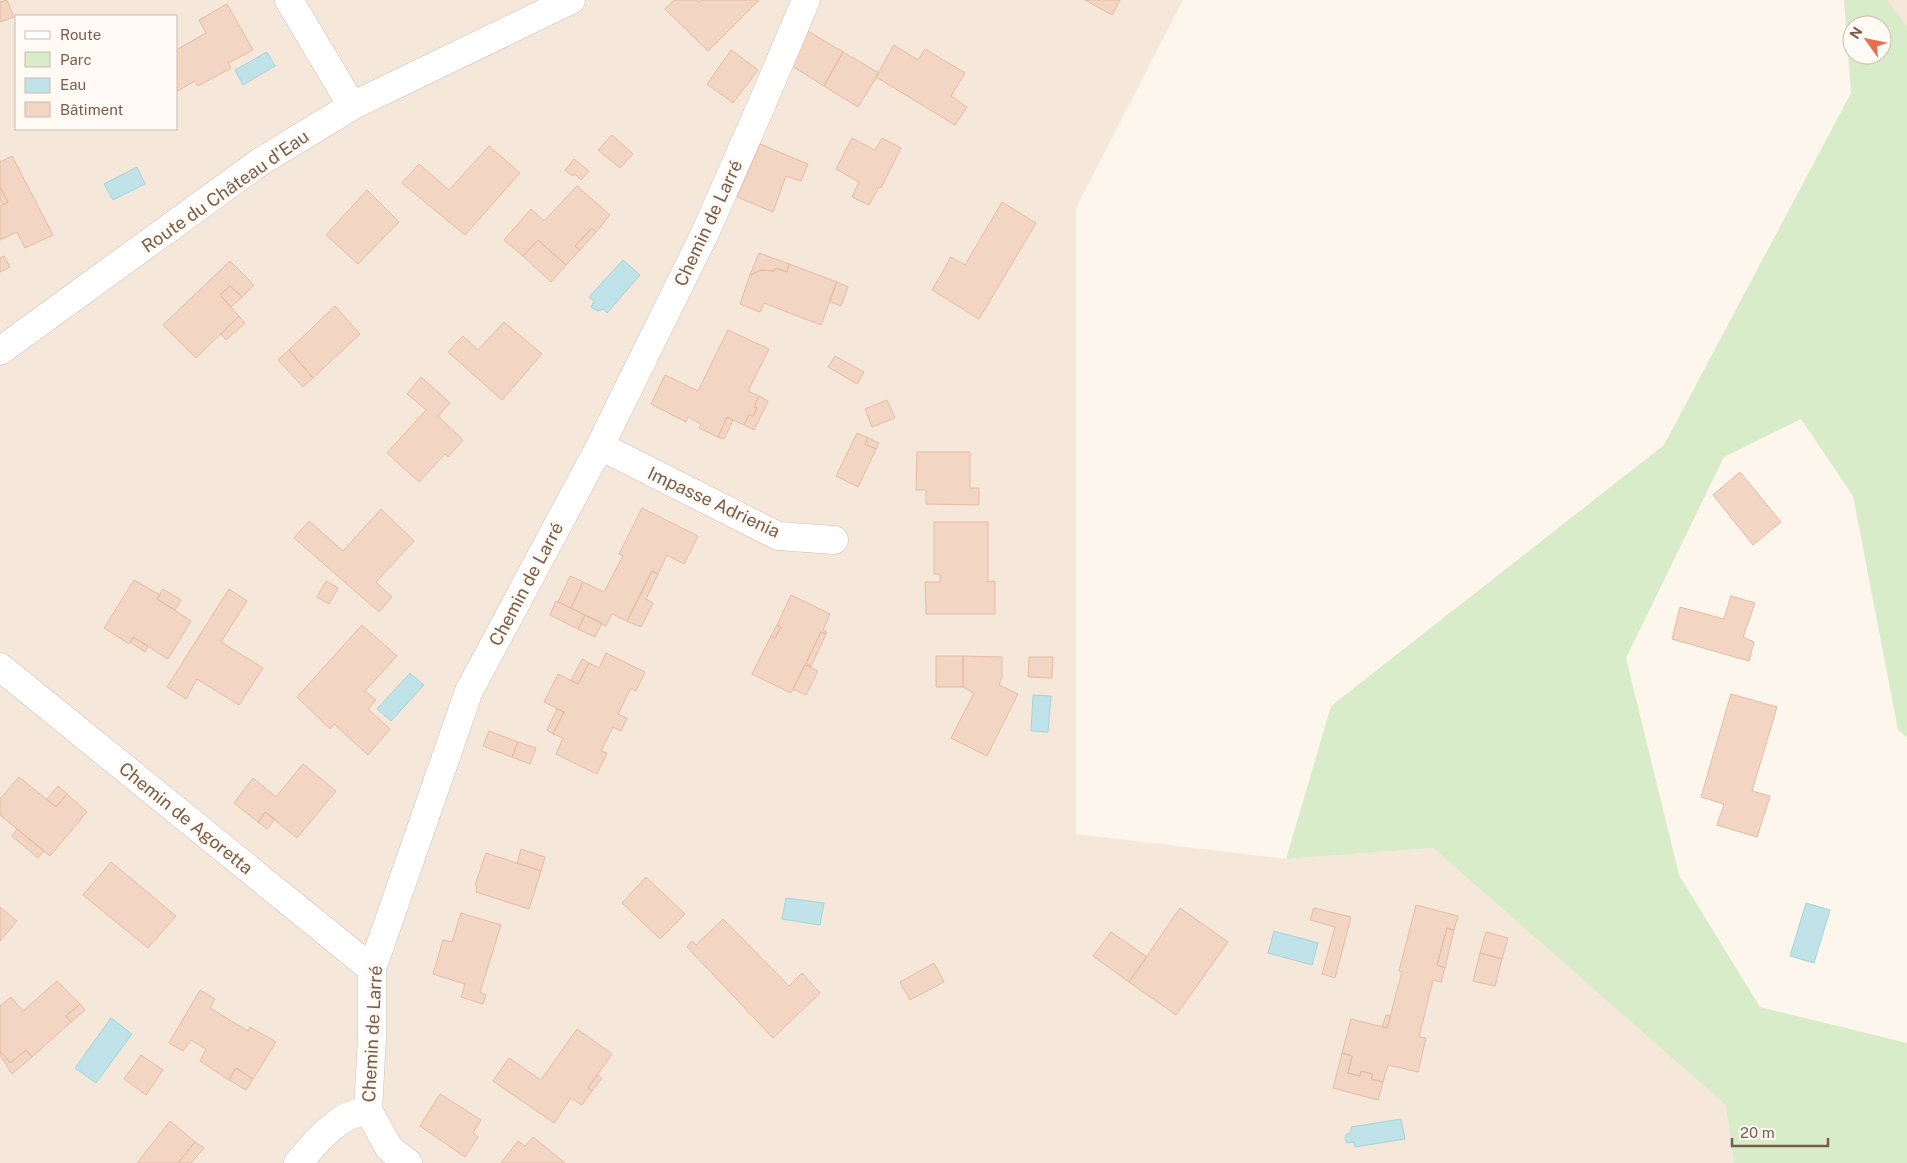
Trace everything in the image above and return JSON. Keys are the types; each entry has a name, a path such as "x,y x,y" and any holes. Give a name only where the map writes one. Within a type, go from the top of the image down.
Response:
{"street":[{"path":"289,0 352,106"},
{"name":"Route du Château d'Eau","path":"0,351 260,162 352,106 571,0"},
{"name":"Chemin de Larré","path":"298,1163 324,1132 355,1112 368,1110 372,1038 372,970 469,691 600,446 706,233 806,0"},
{"name":"Impasse Adrienia","path":"600,446 778,536 834,540"},
{"name":"Chemin de Agoretta","path":"0,667 372,970"},
{"path":"368,1110 389,1148 408,1163"}],"shaded area":[{"path":"0,0 1183,0 1076,208 1076,834 1286,859 1433,848 1727,1105 1734,1163 0,1163"},
{"path":"1887,0 1907,0 1907,26"}],"green space":[{"path":"1844,0 1887,0 1907,26 1907,737 1898,730 1853,496 1801,419 1724,457 1626,658 1679,875 1760,1007 1907,1043 1907,1163 1734,1163 1726,1105 1433,848 1286,859 1331,706 1664,445 1851,93 1849,65 1892,65 1892,15 1845,15"}],"water":[{"path":"267,52 275,66 243,85 235,70"},
{"path":"137,167 145,184 113,200 104,184"},
{"path":"623,260 640,275 607,313 603,309 598,311 591,307 594,301 589,297"},
{"path":"410,673 424,685 391,721 377,709"},
{"path":"1033,695 1051,696 1048,732 1031,731"},
{"path":"786,898 824,903 820,925 782,919"},
{"path":"1806,903 1830,910 1814,963 1790,956"},
{"path":"1274,931 1318,943 1312,965 1268,953"},
{"path":"111,1018 132,1034 96,1083 75,1068"},
{"path":"1401,1119 1405,1139 1355,1147 1354,1142 1347,1143 1345,1139 1346,1135 1351,1132 1351,1127"}],"building":[{"path":"7,0 14,17 0,22 0,2"},
{"path":"674,0 696,0 699,2 701,0 759,0 708,51 665,9"},
{"path":"1085,0 1120,0 1112,15"},
{"path":"227,4 253,50 228,63 231,68 198,86 195,81 178,91 178,49 206,33 199,20"},
{"path":"806,30 843,52 824,86 789,64"},
{"path":"894,45 918,60 925,49 965,73 951,96 967,107 955,125 876,77"},
{"path":"731,50 758,70 733,103 707,84"},
{"path":"843,52 879,73 858,107 824,86"},
{"path":"612,135 633,154 620,168 598,150"},
{"path":"852,138 875,150 882,138 901,148 881,188 879,187 869,205 852,197 859,182 836,169"},
{"path":"760,144 808,164 801,181 786,176 773,212 737,197"},
{"path":"489,146 520,173 465,235 402,183 419,164 449,190"},
{"path":"12,156 53,235 25,248 17,232 0,240 0,206 8,202 0,187 0,162"},
{"path":"574,159 589,171 581,180 575,174 573,176 565,170"},
{"path":"577,186 610,215 596,232 592,228 575,246 580,250 566,265 538,240 523,256 504,240 531,209 544,221"},
{"path":"0,187 8,202 3,205 0,199"},
{"path":"367,190 399,222 358,264 326,235"},
{"path":"1002,202 1036,223 979,319 932,290 951,257 965,265"},
{"path":"592,228 596,232 580,250 575,246"},
{"path":"538,240 566,265 551,282 523,256"},
{"path":"759,253 789,264 787,272 776,268 774,271 761,270 750,275"},
{"path":"4,256 10,267 0,272 0,258"},
{"path":"230,261 254,285 242,297 230,286 220,295 239,316 196,358 163,325"},
{"path":"789,264 837,282 821,325 764,303 760,312 740,304 750,275 761,270 774,271 776,268 787,272"},
{"path":"837,282 848,287 841,306 829,301"},
{"path":"230,286 242,297 231,307 220,295"},
{"path":"335,306 360,334 313,378 289,350"},
{"path":"239,316 245,323 226,340 221,334"},
{"path":"504,322 542,354 502,400 448,352 463,336 478,350"},
{"path":"728,330 769,349 748,391 759,396 754,407 757,408 753,416 749,415 744,425 727,417 718,437 699,428 701,424 688,417 686,422 651,404 665,375 698,391"},
{"path":"289,350 313,378 303,387 278,360"},
{"path":"835,356 864,372 857,384 828,367"},
{"path":"421,377 450,403 438,416 463,440 448,457 445,454 419,482 387,453 426,410 407,394"},
{"path":"759,396 768,401 754,430 744,425 749,415 753,416 757,408 754,407"},
{"path":"887,400 895,418 872,427 865,409"},
{"path":"727,417 733,420 724,439 718,437"},
{"path":"857,433 868,438 865,444 876,449 858,487 836,476"},
{"path":"868,438 879,443 876,449 865,444"},
{"path":"917,452 970,452 970,488 979,488 979,505 926,504 926,490 916,490"},
{"path":"1740,472 1781,522 1753,545 1713,495"},
{"path":"642,508 698,536 684,564 667,555 658,574 652,571 627,621 612,614 606,626 571,608 583,582 604,592 623,556 619,554"},
{"path":"381,509 414,541 376,582 392,597 379,612 294,538 309,521 343,551"},
{"path":"934,522 988,522 988,582 995,581 995,614 926,614 925,582 940,582 940,574 934,574"},
{"path":"652,571 658,574 646,599 653,603 641,627 627,621"},
{"path":"570,576 583,582 571,608 558,602"},
{"path":"134,580 160,595 157,599 191,621 168,659 133,637 129,644 104,628"},
{"path":"326,581 338,588 329,604 317,597"},
{"path":"163,589 181,600 175,610 157,599"},
{"path":"229,589 247,601 221,642 263,668 239,705 197,679 186,699 167,687"},
{"path":"791,595 830,614 823,630 827,632 826,634 821,632 806,663 811,666 805,665 791,693 752,674 771,636 775,638 781,627 777,625"},
{"path":"1731,596 1755,603 1743,637 1754,642 1749,661 1672,639 1680,607 1724,619"},
{"path":"556,601 585,615 578,629 550,615"},
{"path":"585,615 602,623 595,637 578,629"},
{"path":"362,625 397,656 365,691 376,700 368,709 390,729 368,755 334,724 330,729 297,697"},
{"path":"777,625 781,627 775,638 771,636"},
{"path":"821,632 826,634 811,666 806,663"},
{"path":"133,637 148,646 145,652 130,642"},
{"path":"606,653 645,672 636,691 631,688 618,714 627,718 621,731 613,727 601,751 607,753 597,774 556,754 563,738 553,734 564,712 544,702 558,674 578,684 589,663 599,668"},
{"path":"936,656 963,656 963,687 936,687"},
{"path":"963,656 1002,657 1002,677 999,685 1018,694 987,756 951,738 974,693 963,687"},
{"path":"1029,657 1053,657 1052,678 1028,677"},
{"path":"582,659 589,663 578,684 571,681"},
{"path":"805,665 818,671 806,695 793,689"},
{"path":"1731,694 1777,707 1752,791 1770,796 1757,837 1717,825 1724,804 1701,797"},
{"path":"557,709 564,712 553,734 547,730"},
{"path":"489,731 518,742 512,757 483,746"},
{"path":"518,742 536,748 530,764 512,757"},
{"path":"303,764 336,791 297,838 265,812 258,822 234,803 253,778 276,797"},
{"path":"19,777 56,807 67,794 87,812 50,856 0,815 0,799"},
{"path":"58,786 67,794 56,807 47,799"},
{"path":"265,812 275,819 267,829 258,822"},
{"path":"17,829 44,851 38,858 12,836"},
{"path":"521,849 545,857 541,871 517,863"},
{"path":"486,853 541,871 529,909 476,892 477,886 475,885"},
{"path":"111,862 176,916 148,948 83,895"},
{"path":"646,877 685,914 660,939 622,903"},
{"path":"1416,905 1458,916 1454,930 1447,928 1437,965 1445,968 1441,982 1433,980 1419,1037 1426,1038 1418,1072 1388,1065 1383,1082 1371,1079 1373,1074 1361,1071 1360,1076 1348,1073 1352,1056 1342,1053 1351,1019 1387,1028 1402,972 1399,971"},
{"path":"0,907 17,921 0,941"},
{"path":"1180,908 1228,942 1176,1015 1129,982"},
{"path":"1314,908 1351,917 1335,978 1322,974 1335,927 1310,920"},
{"path":"461,913 501,925 480,992 486,995 483,1004 461,997 465,984 433,974 443,940 452,942"},
{"path":"723,919 789,986 802,973 820,993 773,1038 687,947 692,941 696,945"},
{"path":"1447,928 1454,930 1445,968 1437,965"},
{"path":"1111,932 1147,957 1129,982 1093,956"},
{"path":"1486,932 1508,938 1502,959 1480,953"},
{"path":"1480,953 1502,959 1495,986 1473,981"},
{"path":"934,963 944,982 910,1000 900,982"},
{"path":"57,981 80,1004 66,1016 71,1022 32,1057 26,1050 10,1063 0,1051 0,1006 11,997 23,1011"},
{"path":"200,990 215,999 210,1008 248,1031 250,1027 276,1042 253,1079 236,1068 229,1080 200,1061 206,1049 191,1040 183,1051 169,1043"},
{"path":"80,1004 85,1010 71,1022 66,1016"},
{"path":"1386,1015 1391,1016 1387,1028 1382,1027"},
{"path":"577,1029 612,1054 588,1088 592,1091 582,1105 571,1098 554,1123 493,1081 509,1058 541,1080"},
{"path":"26,1050 32,1057 12,1074 0,1055 0,1051 10,1063"},
{"path":"1342,1053 1352,1056 1348,1073 1360,1076 1361,1071 1373,1074 1371,1079 1383,1082 1378,1100 1333,1088"},
{"path":"141,1055 163,1070 146,1095 124,1079"},
{"path":"236,1068 253,1079 246,1090 229,1080"},
{"path":"597,1075 602,1078 592,1091 588,1088"},
{"path":"440,1094 481,1120 473,1133 478,1137 465,1157 420,1126"},
{"path":"170,1121 195,1142 178,1163 137,1163"},
{"path":"533,1137 565,1163 501,1163 518,1141 525,1146"},
{"path":"195,1142 204,1148 191,1163 178,1163"}]}
